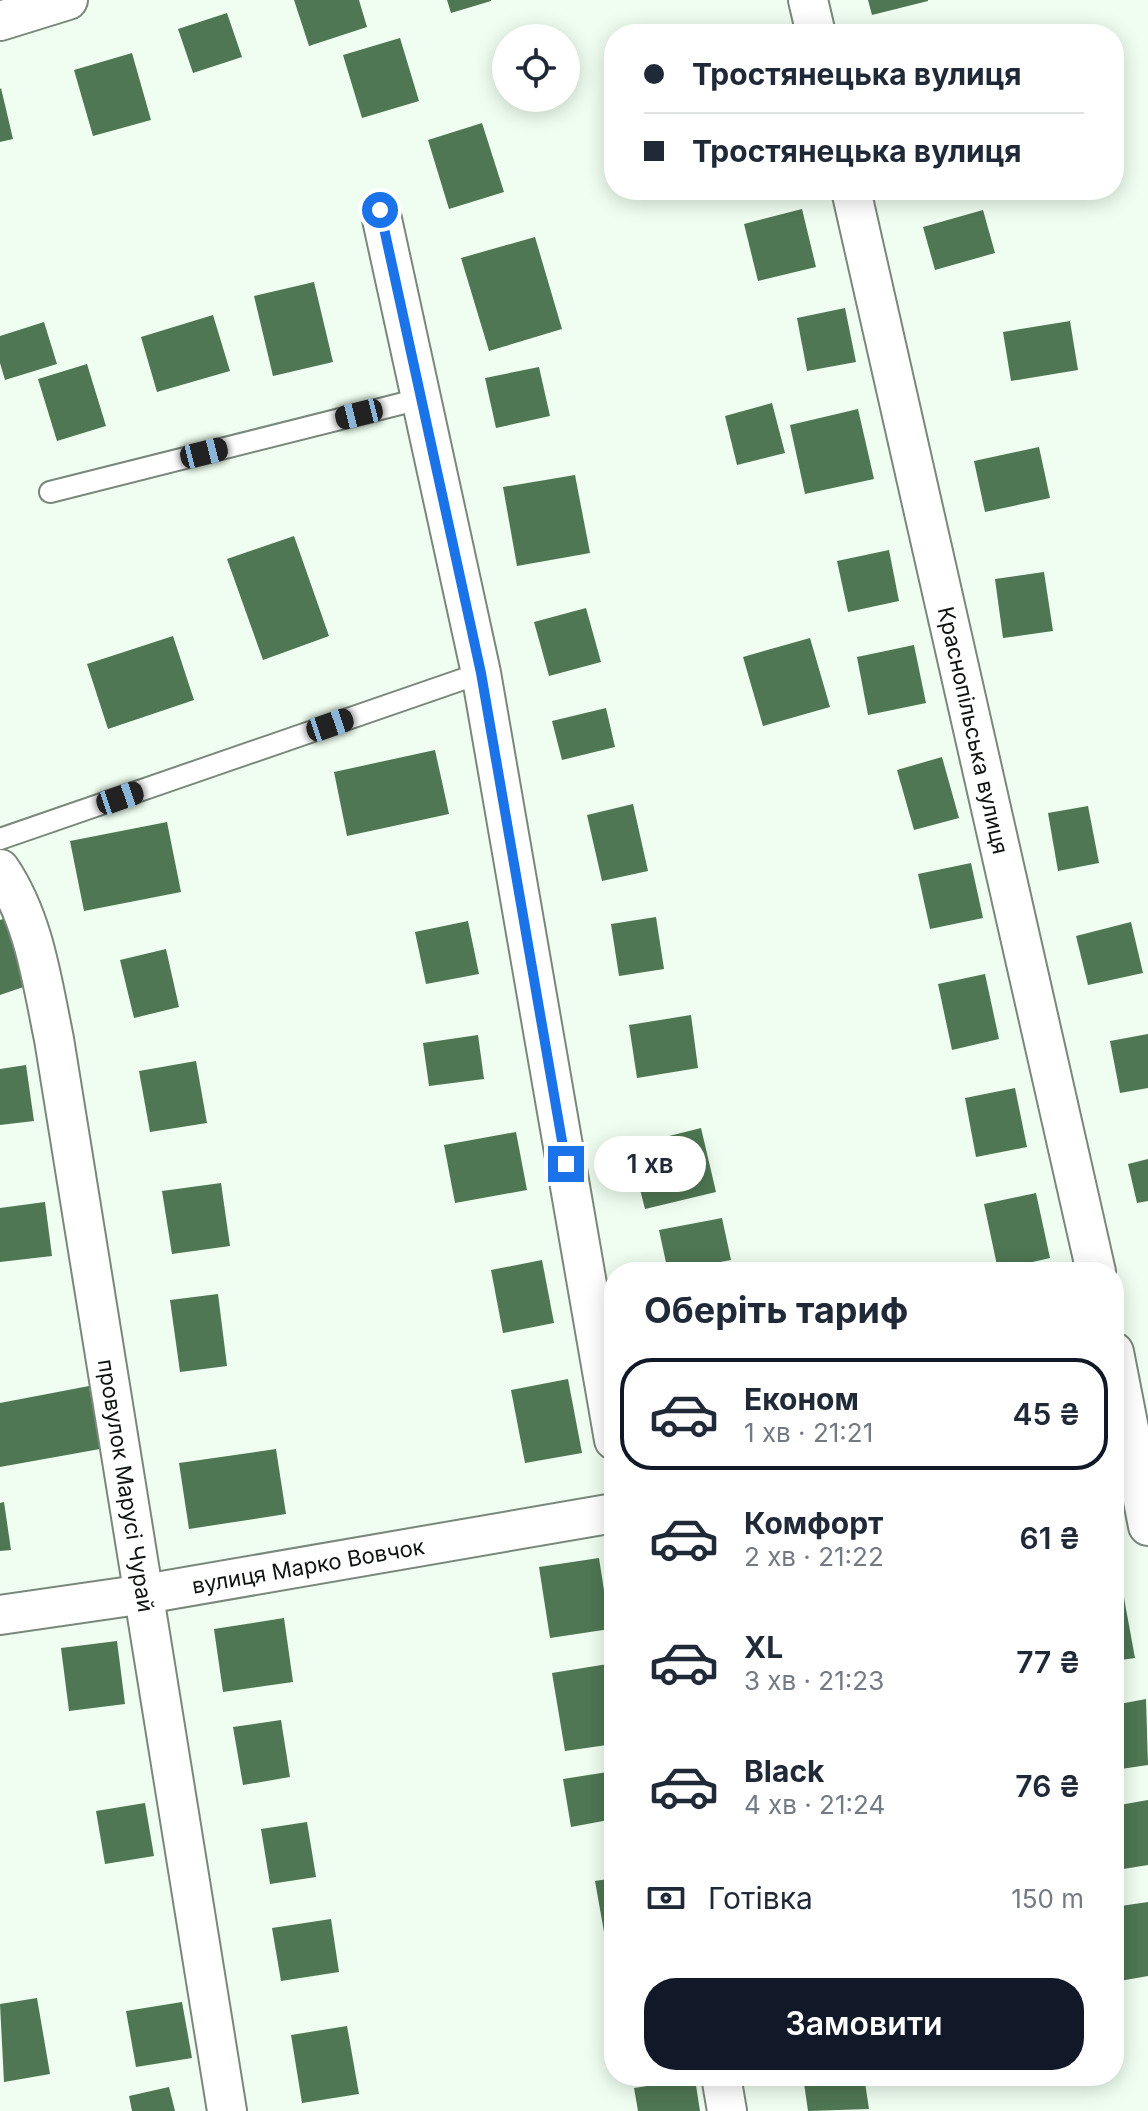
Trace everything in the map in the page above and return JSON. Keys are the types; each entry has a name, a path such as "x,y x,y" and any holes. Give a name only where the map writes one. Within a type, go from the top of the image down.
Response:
{"street":[{"path":"0,21 68,0"},
{"path":"808,0 814,24"},
{"name":"Краснопільська вулиця","path":"853,200 1094,1262"},
{"path":"380,210 481,673 604,1382"},
{"name":"провулок Марусі Чурай","path":"0,869 15,891 36,953 54,1039 227,2111"},
{"path":"1124,1396 1148,1526"},
{"name":"вулиця Марко Вовчок","path":"0,1615 145,1594 604,1515"},
{"path":"723,2086 727,2111"}],"lane":[{"path":"50,492 420,399"},
{"path":"0,839 481,673"}],"building":[{"path":"294,0 359,0 367,27 309,46"},
{"path":"447,0 491,0 491,1 451,13"},
{"path":"868,0 928,0 928,1 872,15"},
{"path":"227,13 242,57 193,73 178,29"},
{"path":"400,38 419,101 362,118 343,55"},
{"path":"132,53 151,120 93,136 74,70"},
{"path":"0,89 13,139 0,142"},
{"path":"482,123 504,192 449,209 428,140"},
{"path":"802,209 816,267 758,281 744,224"},
{"path":"983,210 995,253 935,270 923,227"},
{"path":"535,237 562,329 489,351 461,258"},
{"path":"314,282 333,362 273,376 254,296"},
{"path":"845,308 856,362 807,371 797,318"},
{"path":"213,315 230,371 157,392 141,337"},
{"path":"1070,321 1078,370 1011,381 1003,332"},
{"path":"44,322 57,364 5,380 0,363 0,336"},
{"path":"87,364 106,426 57,441 38,379"},
{"path":"539,367 550,416 496,428 485,378"},
{"path":"772,403 785,453 737,465 725,416"},
{"path":"858,409 874,479 805,494 790,425"},
{"path":"1039,447 1050,498 985,512 974,461"},
{"path":"575,475 590,553 517,566 503,487"},
{"path":"294,536 329,636 263,660 227,559"},
{"path":"889,550 899,601 848,612 837,561"},
{"path":"1044,572 1053,631 1003,638 995,579"},
{"path":"586,608 601,662 549,676 534,622"},
{"path":"173,636 194,700 108,729 87,664"},
{"path":"810,638 830,707 763,726 743,657"},
{"path":"914,645 926,703 868,715 857,657"},
{"path":"606,708 615,747 562,760 552,721"},
{"path":"435,750 449,814 347,836 334,772"},
{"path":"942,757 959,818 914,830 897,770"},
{"path":"633,804 648,871 602,881 587,815"},
{"path":"1088,806 1099,863 1058,871 1048,813"},
{"path":"167,822 181,892 84,911 70,841"},
{"path":"971,863 983,918 930,929 918,874"},
{"path":"12,916 35,983 0,995 0,920"},
{"path":"656,917 664,969 619,976 611,924"},
{"path":"468,921 479,974 426,984 415,932"},
{"path":"1131,922 1143,973 1088,985 1076,936"},
{"path":"166,949 179,1007 134,1018 120,960"},
{"path":"985,974 999,1039 952,1050 938,984"},
{"path":"691,1015 698,1068 637,1078 629,1025"},
{"path":"1148,1034 1148,1088 1120,1093 1110,1041"},
{"path":"478,1035 484,1079 429,1086 423,1043"},
{"path":"196,1061 207,1123 150,1132 139,1071"},
{"path":"26,1065 34,1121 0,1125 0,1069"},
{"path":"1015,1088 1027,1147 976,1157 965,1098"},
{"path":"701,1128 716,1192 645,1209 629,1146"},
{"path":"516,1132 527,1190 455,1203 444,1145"},
{"path":"1148,1159 1148,1201 1137,1203 1128,1164"},
{"path":"221,1183 230,1246 172,1254 162,1191"},
{"path":"1036,1193 1050,1258 1033,1262 996,1262 984,1204"},
{"path":"45,1202 52,1256 0,1262 0,1208"},
{"path":"722,1218 731,1260 666,1262 659,1230"},
{"path":"542,1260 554,1323 503,1333 491,1270"},
{"path":"218,1294 227,1366 180,1372 170,1300"},
{"path":"568,1379 582,1453 525,1463 511,1390"},
{"path":"89,1386 100,1449 0,1467 0,1403"},
{"path":"276,1449 286,1514 189,1529 179,1463"},
{"path":"4,1502 11,1550 0,1551 0,1503"},
{"path":"599,1558 604,1590 604,1630 550,1638 539,1567"},
{"path":"1124,1598 1135,1658 1124,1660"},
{"path":"284,1618 293,1682 223,1692 214,1629"},
{"path":"117,1641 125,1704 69,1711 61,1648"},
{"path":"604,1665 604,1745 565,1751 552,1673"},
{"path":"1146,1699 1148,1765 1124,1769 1124,1703"},
{"path":"281,1720 290,1777 243,1785 233,1727"},
{"path":"604,1773 604,1821 571,1827 563,1779"},
{"path":"1148,1800 1148,1865 1124,1869 1124,1804"},
{"path":"145,1803 154,1856 105,1864 96,1811"},
{"path":"307,1822 316,1877 270,1884 261,1829"},
{"path":"604,1880 604,1932 595,1881"},
{"path":"1148,1902 1148,1976 1124,1980 1124,1906"},
{"path":"331,1919 339,1972 281,1981 272,1928"},
{"path":"37,1998 50,2074 4,2082 0,2004"},
{"path":"182,2002 192,2058 136,2067 126,2011"},
{"path":"347,2026 359,2094 302,2103 291,2035"},
{"path":"696,2086 700,2111 638,2111 634,2088"},
{"path":"804,2086 866,2086 869,2109 808,2111"},
{"path":"169,2087 175,2111 132,2111 129,2096"}],"route":[{"path":"380,210 481,673 566,1164"}]}
